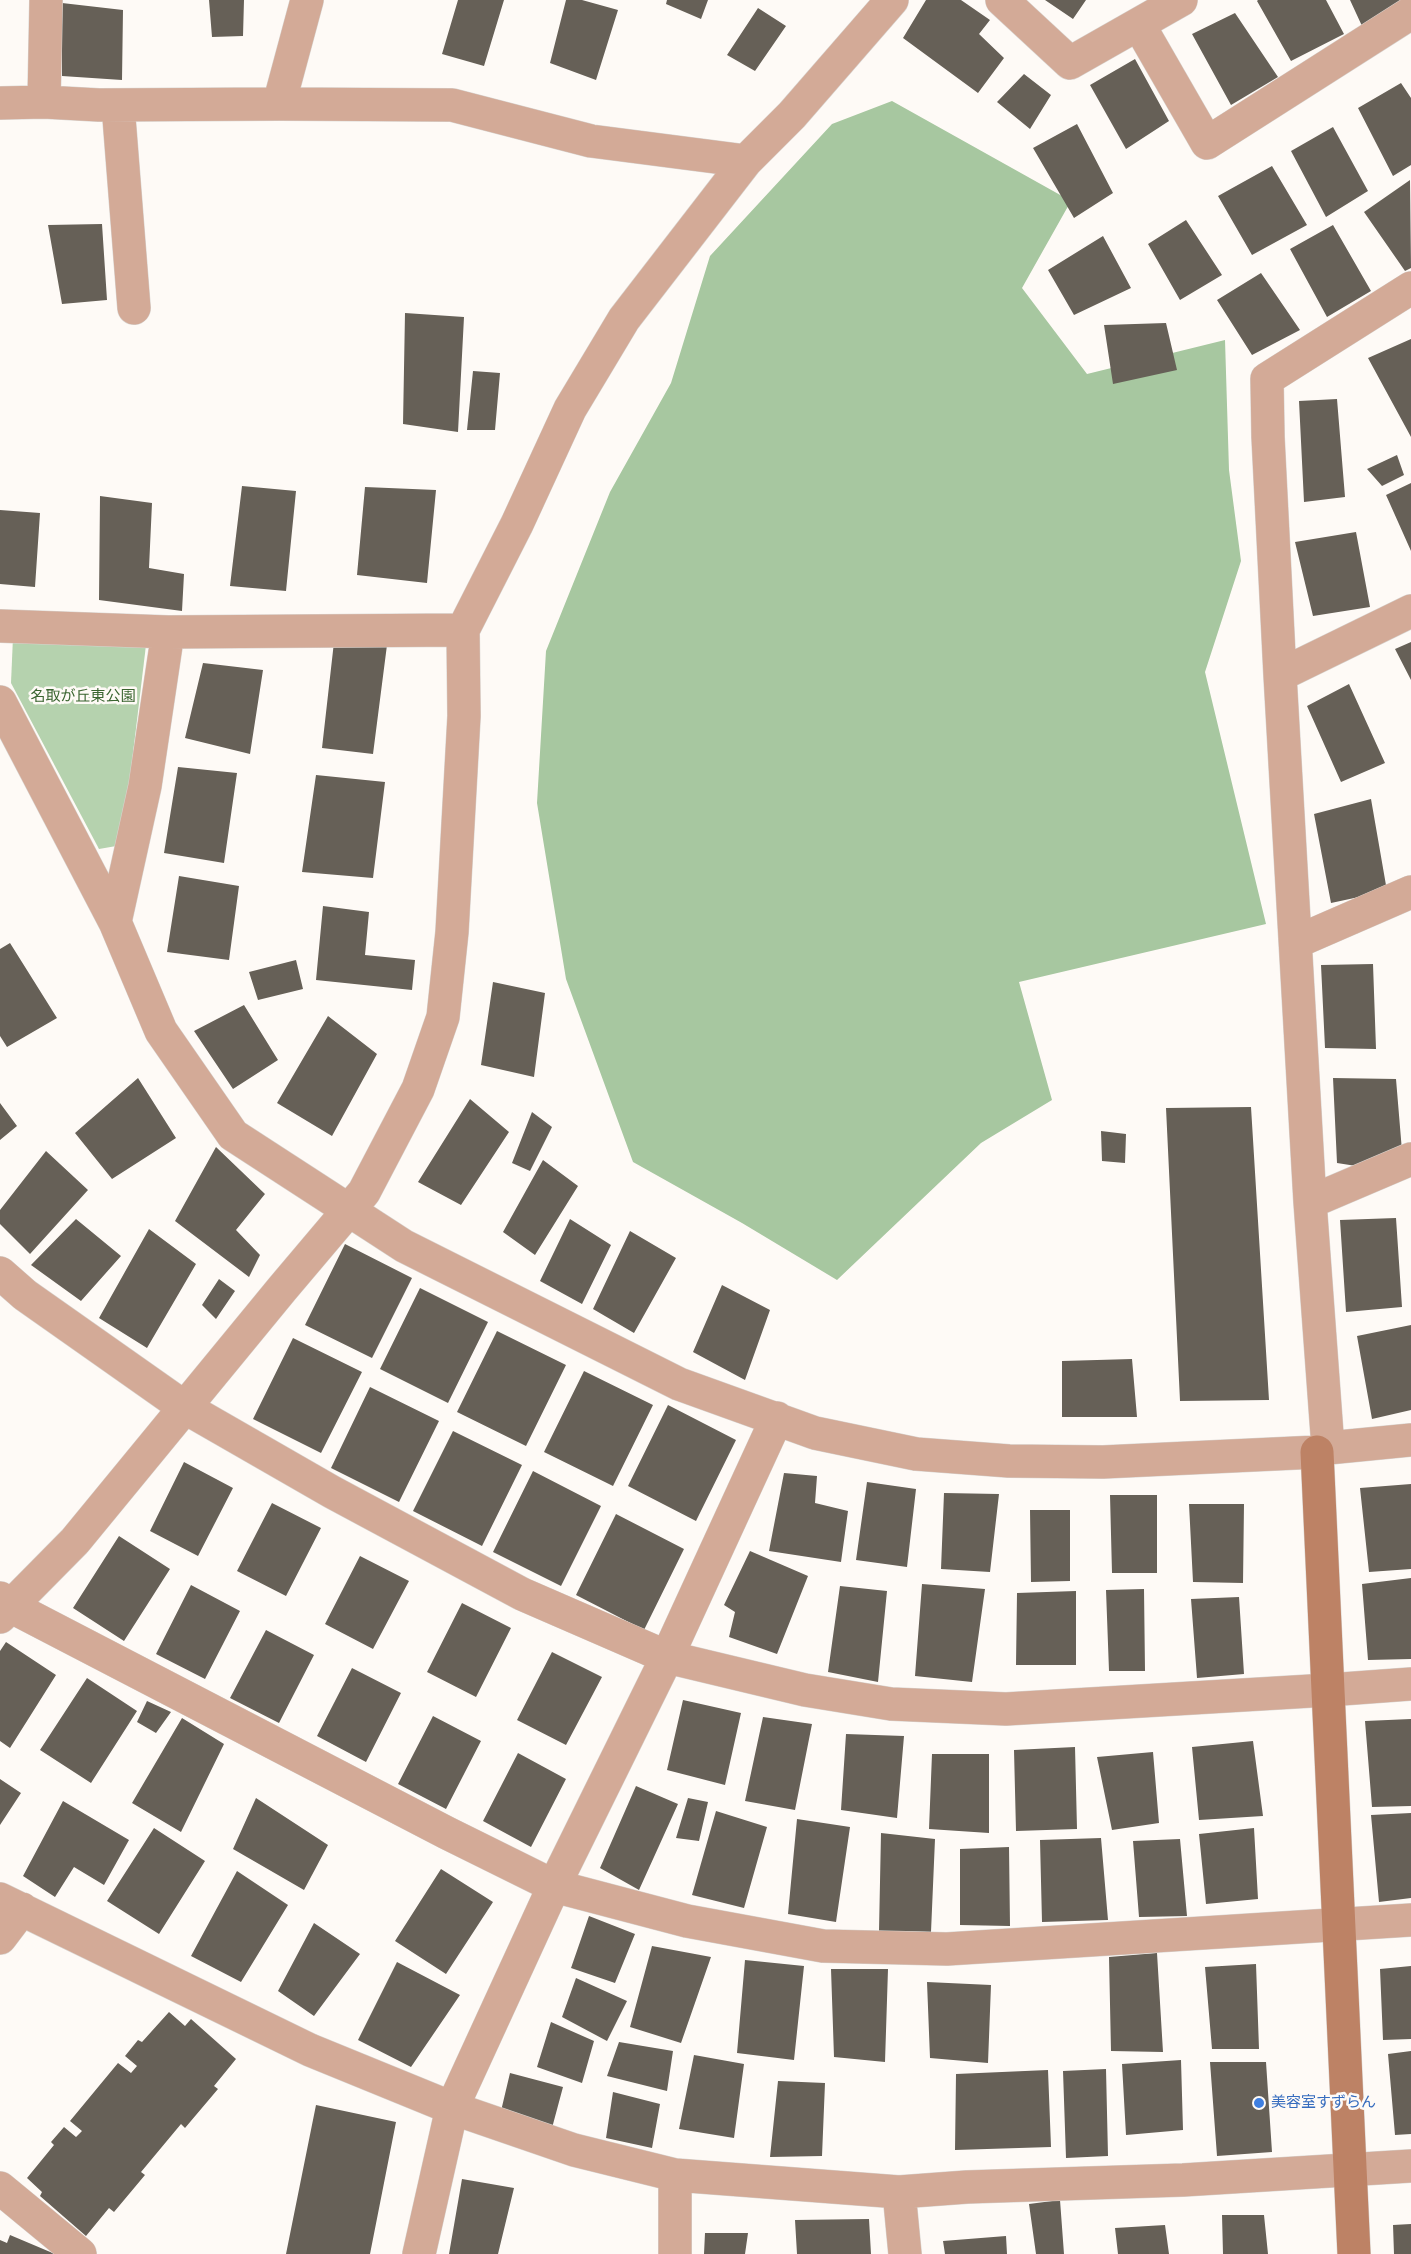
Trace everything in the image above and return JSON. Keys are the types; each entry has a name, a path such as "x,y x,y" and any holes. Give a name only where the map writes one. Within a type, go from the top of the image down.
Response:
{"street":[{"path":"44,102 46,0"},
{"path":"279,104 307,0"},
{"path":"892,0 792,115 746,161 624,319 570,409 517,524 463,630 464,728 452,932 443,1017 418,1089 364,1192 282,1288 75,1541 4,1608 554,1886 687,1921 823,1946 947,1949 1411,1920"},
{"path":"1002,0 1070,63 1181,0"},
{"path":"1139,25 1207,143 1411,13"},
{"path":"0,103 452,105 591,141 746,161"},
{"path":"118,105 134,308"},
{"path":"1354,2254 1328,1690 1323,1450 1280,675 1267,379 1411,288"},
{"path":"1280,675 1411,611"},
{"path":"0,626 168,632 463,630"},
{"path":"115,922 145,786 168,632"},
{"path":"0,702 115,922 161,1031 233,1135 404,1246 679,1384 815,1433 916,1454 1010,1461 1102,1462 1323,1450 1411,1440"},
{"path":"1296,942 1411,892"},
{"path":"1310,1202 1411,1159"},
{"path":"0,1273 26,1295 184,1407 332,1492 522,1594 667,1657 805,1690 891,1704 1006,1709 1411,1684"},
{"path":"419,2254 452,2108 554,1886 667,1657 777,1418"},
{"path":"0,1938 11,1904 310,2050 452,2108 574,2150 675,2175 899,2192 967,2187 1183,2180 1411,2166"},
{"path":"675,2175 675,2254"},
{"path":"0,2188 80,2254"},
{"path":"899,2192 905,2254"}],"green space":[{"path":"892,101 1071,201 1022,288 1087,374 1225,340 1229,470 1241,561 1205,672 1266,924 1019,982 1052,1100 981,1143 837,1280 633,1162 566,979 537,803 546,651 610,492 671,383 710,256 832,124"},
{"name":"名取が丘東公園","path":"13,637 146,645 122,845 99,849 11,683"}],"building":[{"path":"209,0 244,0 243,36 212,37"},
{"path":"458,0 504,0 484,66 442,54"},
{"path":"566,0 582,0 618,10 596,80 550,63"},
{"path":"667,0 708,0 701,19 666,4"},
{"path":"926,0 961,0 990,20 979,34 1004,58 978,93 903,38"},
{"path":"1045,0 1086,0 1073,19"},
{"path":"1258,0 1326,0 1344,34 1291,61"},
{"path":"1350,0 1406,0 1362,26"},
{"path":"62,3 123,10 122,80 62,76"},
{"path":"758,8 786,26 755,71 727,55"},
{"path":"1235,13 1278,77 1231,105 1192,34"},
{"path":"1135,59 1169,121 1126,149 1090,85"},
{"path":"1024,74 1051,95 1030,129 997,102"},
{"path":"1401,83 1411,98 1411,165 1393,176 1358,108"},
{"path":"1077,124 1113,193 1074,218 1033,148"},
{"path":"1333,127 1368,191 1326,217 1291,151"},
{"path":"1272,166 1307,225 1252,255 1218,196"},
{"path":"1410,180 1411,268 1405,271 1364,212"},
{"path":"1186,220 1222,275 1180,300 1148,244"},
{"path":"102,224 107,300 62,304 48,225"},
{"path":"1333,225 1371,291 1327,317 1290,249"},
{"path":"1103,236 1131,288 1074,315 1048,270"},
{"path":"1261,273 1300,330 1252,355 1217,300"},
{"path":"405,313 464,317 458,432 403,424"},
{"path":"1166,323 1177,370 1113,384 1104,325"},
{"path":"1411,339 1411,437 1368,358"},
{"path":"473,371 500,373 495,430 467,430"},
{"path":"1337,399 1345,497 1304,502 1299,401"},
{"path":"1397,455 1404,475 1382,486 1367,469"},
{"path":"1411,483 1411,551 1386,495"},
{"path":"242,486 296,491 286,591 230,586"},
{"path":"365,487 436,490 427,583 357,575"},
{"path":"100,496 152,503 149,568 184,574 182,611 99,600"},
{"path":"0,510 40,513 35,587 0,584"},
{"path":"1356,532 1370,607 1313,616 1295,542"},
{"path":"334,642 387,645 373,754 322,748"},
{"path":"1411,642 1411,680 1395,649"},
{"path":"203,663 263,670 250,754 185,738"},
{"path":"1349,684 1385,763 1341,782 1307,706"},
{"path":"178,767 237,773 224,863 164,853"},
{"path":"316,775 385,782 373,878 302,872"},
{"path":"1371,799 1387,891 1331,903 1314,814"},
{"path":"179,876 239,886 229,960 167,952"},
{"path":"323,906 369,912 365,955 415,960 412,990 316,980"},
{"path":"10,943 57,1018 7,1047 0,1036 0,949"},
{"path":"296,960 303,989 258,1000 249,972"},
{"path":"1373,964 1376,1049 1325,1048 1321,965"},
{"path":"493,982 545,993 534,1077 481,1065"},
{"path":"244,1005 278,1060 233,1089 194,1031"},
{"path":"328,1016 377,1054 332,1136 277,1103"},
{"path":"138,1078 176,1138 112,1179 75,1133"},
{"path":"1333,1078 1396,1079 1402,1151 1369,1168 1337,1163"},
{"path":"470,1099 509,1132 461,1205 418,1182"},
{"path":"0,1103 17,1126 0,1140"},
{"path":"1251,1107 1269,1400 1180,1401 1166,1108"},
{"path":"532,1112 552,1127 530,1171 512,1163"},
{"path":"1101,1131 1126,1134 1125,1163 1102,1161"},
{"path":"216,1147 265,1194 236,1230 260,1255 249,1277 175,1221"},
{"path":"46,1151 88,1190 30,1254 0,1224 0,1210"},
{"path":"543,1160 578,1186 535,1255 503,1232"},
{"path":"1396,1218 1402,1307 1346,1312 1340,1220"},
{"path":"76,1219 121,1256 81,1301 31,1265"},
{"path":"570,1219 611,1245 582,1304 540,1281"},
{"path":"149,1229 196,1264 147,1348 99,1318"},
{"path":"630,1231 676,1258 634,1333 593,1309"},
{"path":"345,1244 412,1278 372,1358 305,1325"},
{"path":"219,1279 235,1291 216,1319 202,1305"},
{"path":"722,1285 770,1310 745,1380 693,1352"},
{"path":"420,1288 488,1322 448,1403 380,1369"},
{"path":"1411,1325 1411,1410 1372,1419 1357,1336"},
{"path":"497,1331 566,1365 526,1446 457,1412"},
{"path":"293,1338 362,1372 321,1453 253,1419"},
{"path":"1132,1359 1137,1417 1062,1417 1062,1361"},
{"path":"584,1371 653,1405 613,1486 544,1452"},
{"path":"370,1387 439,1421 399,1502 331,1468"},
{"path":"668,1405 736,1440 696,1521 628,1486"},
{"path":"453,1431 522,1465 482,1546 413,1511"},
{"path":"184,1462 233,1488 198,1556 150,1531"},
{"path":"533,1471 601,1506 561,1586 493,1552"},
{"path":"784,1473 817,1476 815,1503 848,1511 841,1562 769,1551"},
{"path":"867,1482 916,1489 907,1567 856,1560"},
{"path":"1411,1484 1411,1569 1369,1572 1360,1488"},
{"path":"944,1493 999,1494 990,1572 941,1569"},
{"path":"1110,1495 1157,1495 1157,1573 1112,1573"},
{"path":"272,1503 321,1528 286,1596 237,1571"},
{"path":"1189,1504 1244,1504 1243,1583 1193,1582"},
{"path":"1030,1510 1070,1510 1070,1581 1031,1582"},
{"path":"616,1514 684,1549 644,1630 576,1595"},
{"path":"119,1536 170,1569 124,1641 73,1608"},
{"path":"750,1551 808,1576 777,1654 729,1637 735,1612 724,1605"},
{"path":"360,1556 409,1581 373,1649 325,1624"},
{"path":"1411,1578 1411,1659 1368,1660 1362,1584"},
{"path":"922,1584 985,1589 972,1682 915,1676"},
{"path":"191,1585 240,1611 205,1679 156,1654"},
{"path":"840,1586 887,1591 878,1682 828,1672"},
{"path":"1144,1589 1145,1671 1109,1671 1106,1590"},
{"path":"1076,1591 1076,1665 1016,1665 1017,1593"},
{"path":"1239,1597 1244,1674 1197,1678 1191,1599"},
{"path":"462,1603 511,1628 476,1697 427,1672"},
{"path":"266,1630 314,1655 279,1723 230,1698"},
{"path":"6,1642 56,1675 10,1748 0,1741 0,1651"},
{"path":"552,1652 602,1677 566,1745 517,1720"},
{"path":"352,1668 401,1693 366,1762 317,1736"},
{"path":"87,1678 137,1711 91,1783 40,1750"},
{"path":"683,1700 741,1713 725,1785 667,1770"},
{"path":"147,1701 171,1712 156,1733 137,1722"},
{"path":"433,1716 481,1741 446,1809 398,1784"},
{"path":"763,1717 812,1724 795,1810 745,1801"},
{"path":"182,1718 224,1744 181,1832 132,1803"},
{"path":"1411,1719 1411,1806 1372,1807 1365,1721"},
{"path":"846,1734 904,1736 897,1818 841,1810"},
{"path":"1253,1741 1263,1816 1199,1820 1192,1747"},
{"path":"1075,1747 1077,1829 1016,1831 1014,1750"},
{"path":"1153,1752 1159,1823 1112,1830 1097,1757"},
{"path":"518,1753 566,1779 531,1847 483,1821"},
{"path":"932,1754 989,1754 989,1833 929,1829"},
{"path":"0,1779 21,1793 0,1825"},
{"path":"636,1786 678,1804 639,1890 600,1868"},
{"path":"256,1798 328,1845 304,1890 233,1849"},
{"path":"688,1798 708,1802 699,1841 676,1838"},
{"path":"63,1801 129,1840 104,1885 74,1867 55,1897 23,1876"},
{"path":"716,1811 767,1827 744,1908 692,1895"},
{"path":"1411,1813 1411,1898 1379,1902 1371,1815"},
{"path":"797,1819 850,1827 836,1922 788,1914"},
{"path":"154,1828 205,1861 159,1934 107,1901"},
{"path":"1254,1828 1258,1899 1206,1904 1199,1834"},
{"path":"881,1833 935,1839 931,1932 879,1931"},
{"path":"1101,1838 1108,1920 1042,1922 1040,1840"},
{"path":"1180,1839 1187,1916 1139,1917 1133,1841"},
{"path":"1009,1847 1010,1926 960,1925 960,1849"},
{"path":"441,1869 493,1902 446,1974 395,1941"},
{"path":"237,1871 288,1905 241,1982 191,1956"},
{"path":"589,1916 635,1934 615,1983 571,1968"},
{"path":"314,1923 360,1954 314,2016 278,1991"},
{"path":"652,1946 711,1957 681,2043 630,2027"},
{"path":"1157,1953 1163,2052 1111,2051 1109,1957"},
{"path":"745,1960 804,1966 794,2060 737,2053"},
{"path":"397,1962 460,1995 411,2067 358,2040"},
{"path":"1256,1964 1259,2049 1212,2049 1205,1967"},
{"path":"1411,1966 1411,2039 1383,2040 1380,1969"},
{"path":"831,1969 888,1969 885,2062 834,2057"},
{"path":"576,1978 627,2001 607,2041 562,2017"},
{"path":"927,1982 991,1985 988,2063 930,2058"},
{"path":"169,2012 185,2026 191,2019 236,2059 214,2086 218,2089 185,2128 181,2124 141,2172 145,2175 114,2212 109,2208 86,2236 40,2196 42,2192 27,2178 54,2145 51,2142 64,2127 76,2137 82,2131 70,2121 118,2063 131,2073 137,2066 125,2056 138,2040 142,2042"},
{"path":"551,2022 594,2041 582,2083 537,2067"},
{"path":"619,2042 673,2051 667,2091 607,2076"},
{"path":"1411,2051 1411,2134 1395,2135 1388,2054"},
{"path":"694,2055 744,2064 734,2138 679,2129"},
{"path":"1181,2060 1183,2130 1126,2135 1122,2064"},
{"path":"1210,2062 1266,2062 1272,2152 1217,2156"},
{"path":"1106,2069 1108,2156 1066,2158 1063,2071"},
{"path":"1048,2070 1051,2147 955,2150 956,2074"},
{"path":"510,2073 563,2087 552,2128 501,2111"},
{"path":"778,2081 825,2083 822,2156 770,2157"},
{"path":"613,2092 660,2104 652,2148 606,2138"},
{"path":"316,2105 396,2122 370,2254 286,2254"},
{"path":"462,2179 514,2188 498,2254 449,2254"},
{"path":"1060,2200 1064,2254 1036,2254 1029,2204"},
{"path":"1222,2215 1264,2215 1268,2254 1223,2254"},
{"path":"869,2219 871,2254 797,2254 795,2220"},
{"path":"1411,2224 1411,2254 1394,2254 1393,2225"},
{"path":"1165,2225 1169,2254 1118,2254 1115,2228"},
{"path":"705,2233 748,2233 745,2254 704,2254"},
{"path":"10,2235 55,2254 0,2254 0,2240 7,2243"},
{"path":"1006,2236 1007,2254 945,2254 943,2241"}],"place":[{"name":"美容室すずらん","path":"1259,2103"}]}
